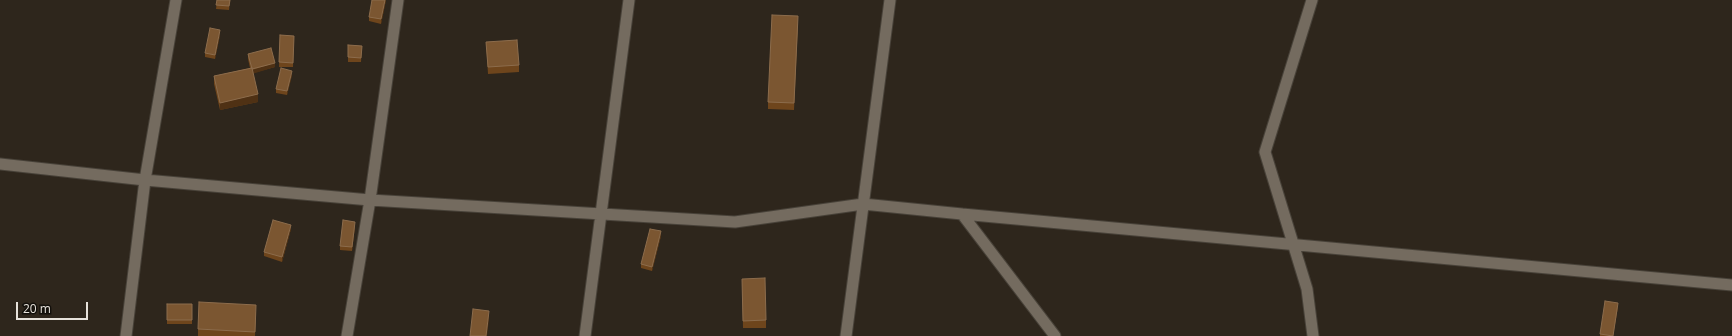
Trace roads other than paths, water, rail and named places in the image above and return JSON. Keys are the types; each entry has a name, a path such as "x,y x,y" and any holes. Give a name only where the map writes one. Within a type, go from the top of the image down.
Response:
{"street":[{"path":"126,336 145,180 176,0"},
{"path":"347,336 370,200 398,0"},
{"path":"584,336 629,0"},
{"path":"846,336 890,0"},
{"path":"1312,0 1265,152 1307,289 1313,336"},
{"path":"0,164 145,180 370,200 735,222 863,204 1732,285"},
{"path":"962,214 1055,336"}]}
